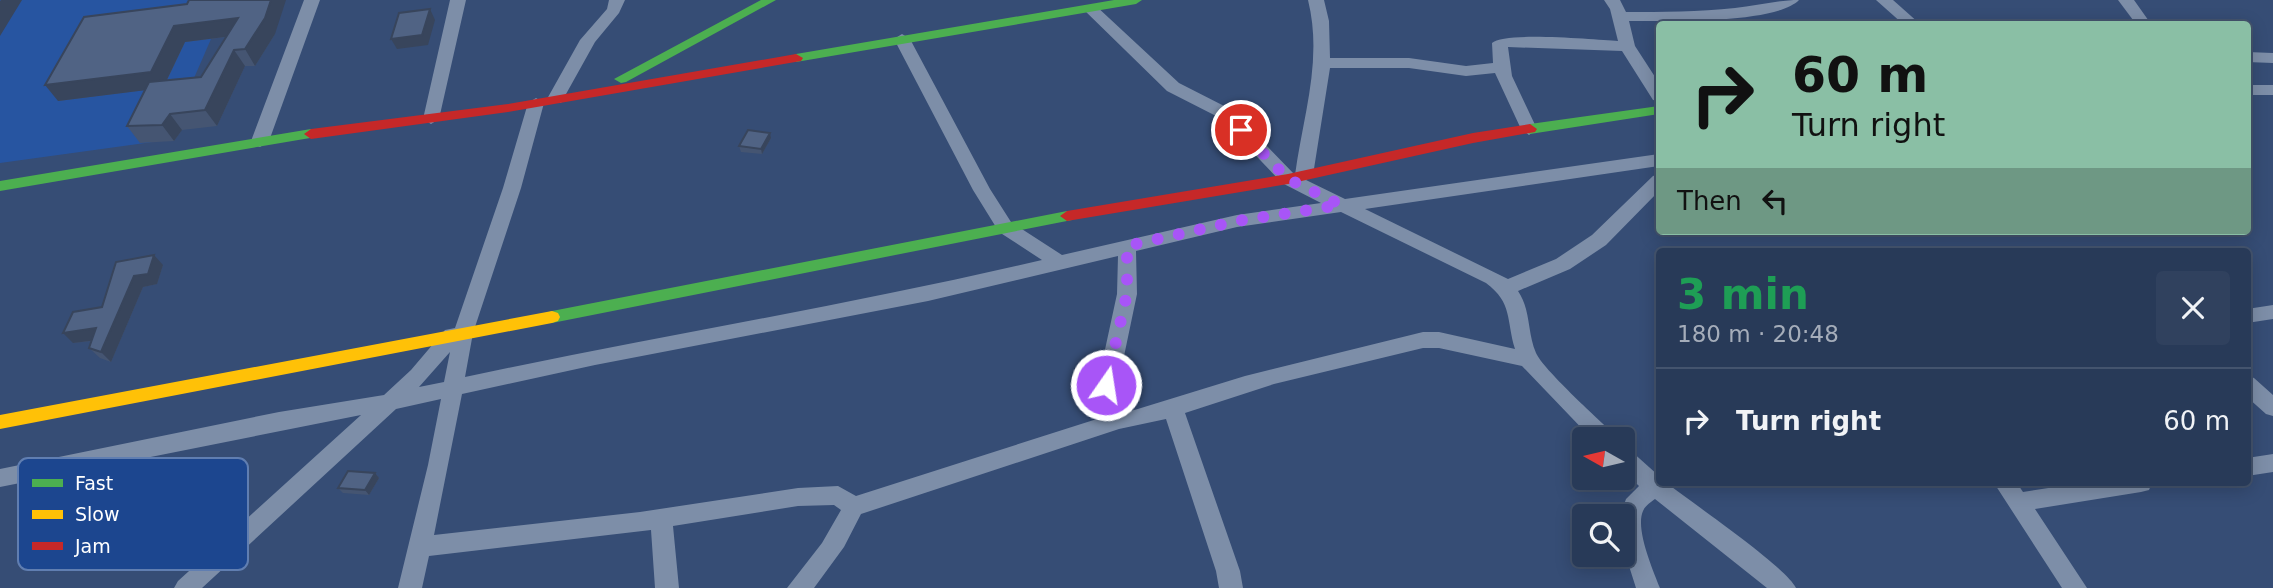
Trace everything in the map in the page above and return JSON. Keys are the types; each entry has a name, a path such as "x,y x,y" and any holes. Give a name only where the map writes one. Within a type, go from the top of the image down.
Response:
{"street":[{"path":"260,141 313,0"},
{"path":"431,119 458,0"},
{"path":"410,588 455,386 457,334 545,101 588,40 614,10 617,0"},
{"path":"601,90 770,0"},
{"path":"0,186 260,141 545,101 1136,0"},
{"path":"1296,177 1322,63 1322,18 1316,0"},
{"path":"1612,0 1627,46 1656,91"},
{"path":"1619,16 1710,14 1765,8 1791,0"},
{"path":"1884,0 1908,21"},
{"path":"2126,0 2142,21"},
{"path":"1090,8 1173,87 1226,114 1296,177 1341,205 1493,278 1506,288 1517,304 1520,333 1528,360 1593,427"},
{"path":"902,39 982,190 1005,227 1058,262"},
{"path":"1529,129 1500,67 1500,43 1517,41 1627,46"},
{"path":"2251,57 2273,58"},
{"path":"1322,63 1409,63 1466,71 1500,67"},
{"path":"2251,90 2273,90"},
{"path":"0,422 1005,227 1296,177 1473,138 1656,110"},
{"path":"98,458 928,294 1237,221 1656,160"},
{"path":"1506,288 1563,264 1600,240 1656,183"},
{"path":"1119,420 1108,414 1104,405 1127,294 1127,246"},
{"path":"2251,315 2273,312"},
{"path":"248,531 418,376 457,334"},
{"path":"799,588 826,558 853,507 1119,420 1173,409 1226,387 1286,371 1423,340 1438,340 1528,360"},
{"path":"2251,388 2273,408"},
{"path":"1173,409 1228,571 1231,588"},
{"path":"2251,466 2273,463"},
{"path":"1635,468 1784,588"},
{"path":"0,478 18,474"},
{"path":"1648,588 1635,550 1631,518 1632,507 1654,486"},
{"path":"2011,492 2098,486"},
{"path":"2011,492 2076,588"},
{"path":"420,547 661,519 810,496 838,495 853,507"},
{"path":"661,519 667,588"},
{"path":"186,588 206,570"}],"shaded area":[{"path":"0,0 228,0 167,140 0,163"}],"building":[{"path":"189,0 271,0 265,18 245,49 234,50 205,110 170,114 162,125 127,126 149,82 201,77 238,18 174,26 151,72 45,85 84,17 187,4"},
{"path":"430,9 422,35 391,39 399,13"},
{"path":"748,130 770,133 761,149 739,146"},
{"path":"154,255 148,274 134,276 101,352 89,348 96,328 63,333 73,312 102,307 116,262"},
{"path":"348,471 375,473 365,490 338,488"}],"traffic: fast":[{"path":"621,79 770,0"},
{"path":"796,58 1136,0"},
{"path":"1530,129 1656,110"},
{"path":"0,186 311,134"},
{"path":"552,317 1067,216"}],"traffic: slow":[{"path":"0,422 552,317"}],"traffic: jam":[{"path":"311,134 508,108 796,58"},
{"path":"1067,216 1288,179 1473,138 1530,129"}],"route":[{"path":"1106,385 1127,294 1127,246 1237,221 1341,205 1288,179 1241,130"}]}
